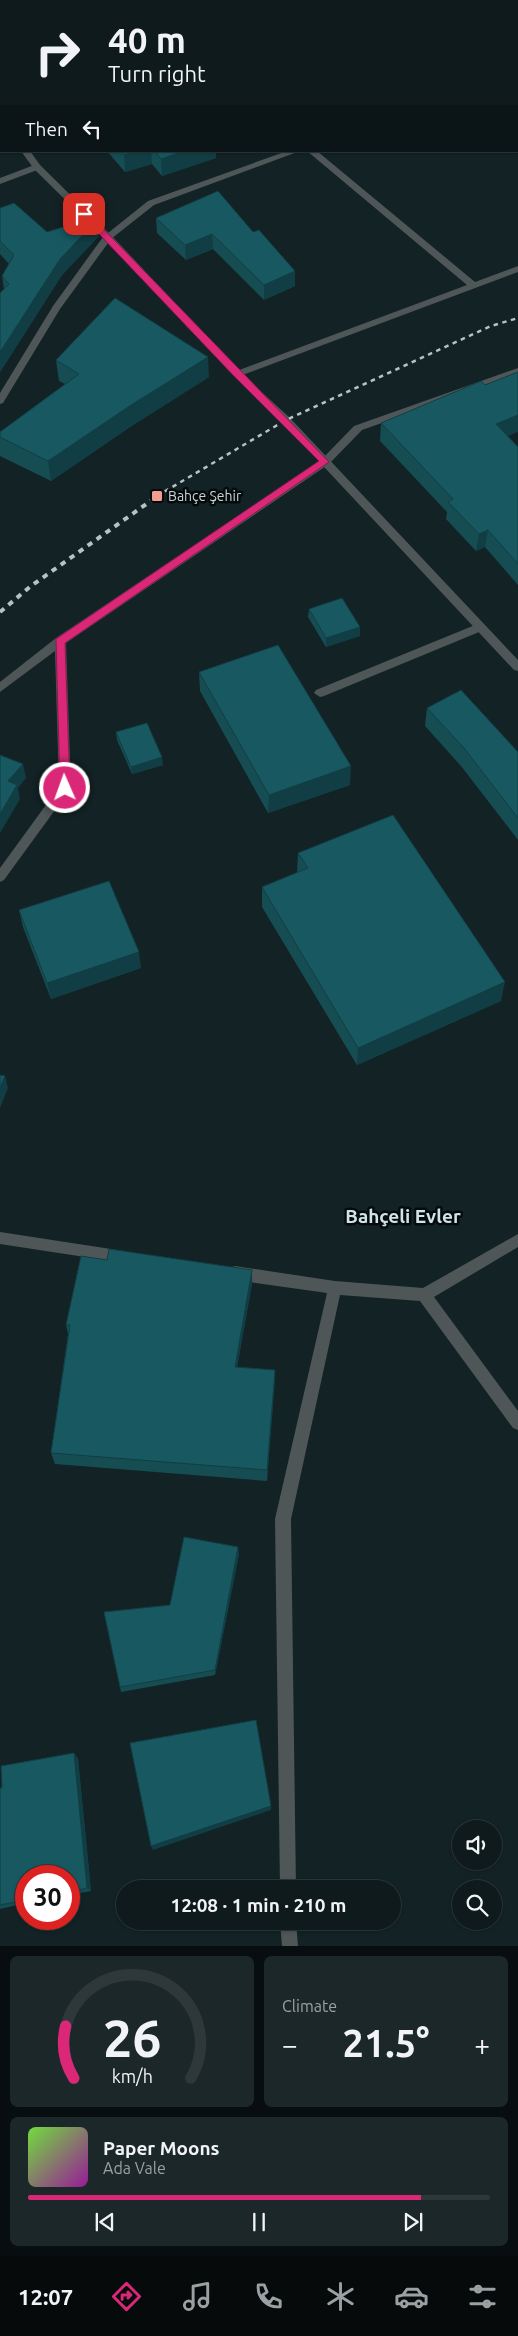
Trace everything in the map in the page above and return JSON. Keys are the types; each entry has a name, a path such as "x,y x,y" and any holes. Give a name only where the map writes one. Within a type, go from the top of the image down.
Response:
{"street":[{"path":"26,152 37,167 108,237 237,374 286,420 518,667"},
{"path":"0,401 56,308 108,237 151,203 293,152"},
{"path":"312,152 474,286"},
{"path":"0,180 37,167"},
{"path":"237,374 518,269"},
{"path":"0,688 60,642 325,462 358,428 518,371"},
{"path":"320,693 480,628"},
{"path":"0,877 65,788 60,642"},
{"path":"0,1238 138,1259"},
{"path":"217,1271 335,1288 424,1295 518,1240"},
{"path":"288,1880 283,1519 335,1288"},
{"path":"424,1295 518,1423"},
{"path":"289,1930 290,1946"}],"building":[{"path":"122,152 133,152 124,155"},
{"path":"156,152 181,152 161,159"},
{"path":"218,191 253,232 259,230 295,271 264,285 212,234 185,245 156,218"},
{"path":"14,203 47,232 95,217 97,220 60,259 0,352 0,293 9,284 2,276 14,255 0,241 0,208"},
{"path":"115,298 208,357 131,405 48,461 0,437 0,432 79,374 56,360"},
{"path":"518,372 518,415 496,424 518,447 518,564 488,530 479,534 448,502 453,499 381,423 481,381 485,385"},
{"path":"342,598 360,627 326,638 309,609"},
{"path":"278,645 351,766 269,795 199,672"},
{"path":"461,690 518,752 518,818 464,748 427,708"},
{"path":"147,723 162,757 131,767 116,732"},
{"path":"0,755 23,764 8,781 17,785 0,814"},
{"path":"393,815 505,982 358,1048 262,887 308,868 298,853"},
{"path":"109,881 139,952 47,983 19,910"},
{"path":"0,1075 5,1076 0,1088"},
{"path":"109,1249 252,1270 235,1367 275,1370 267,1470 51,1453 70,1325 66,1325 81,1256 107,1260"},
{"path":"184,1537 238,1547 215,1670 120,1687 104,1612 170,1605"},
{"path":"256,1720 271,1806 151,1846 130,1743"},
{"path":"74,1753 87,1888 80,1890 80,1865 15,1865 15,1902 0,1905 1,1766"}],"railway":[{"path":"157,496 286,420 491,326 518,318"},
{"path":"0,612 31,586 159,495"}],"place":[{"name":"Bahçe Şehir","path":"157,496"}],"district":[{"name":"Bahçeli Evler","path":"403,1216"}],"route":[{"path":"65,788 60,642 325,462 286,420 237,374 84,214"}]}
